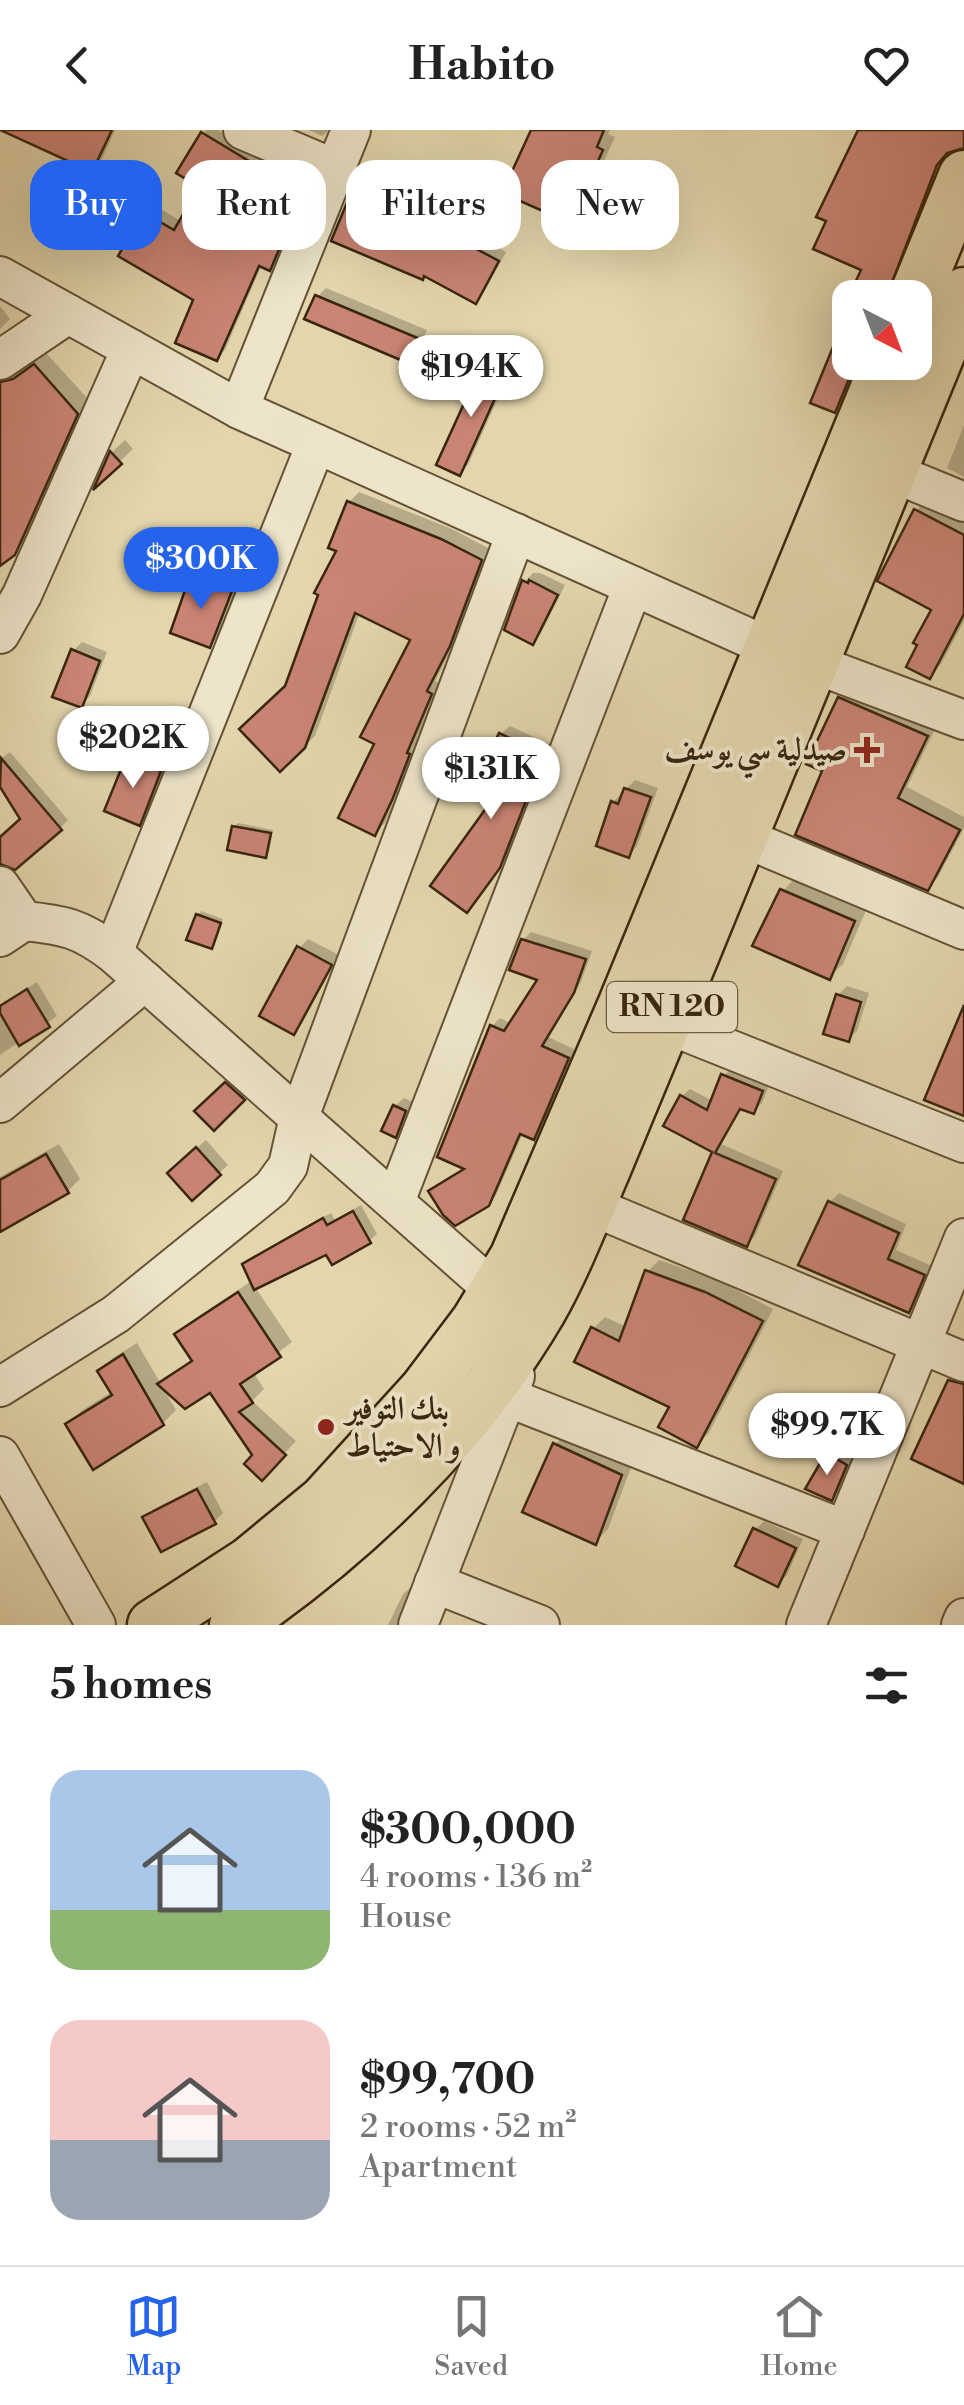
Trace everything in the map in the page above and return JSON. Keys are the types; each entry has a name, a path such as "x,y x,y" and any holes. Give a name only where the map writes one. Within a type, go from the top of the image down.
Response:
{"main road":[{"path":"946,291 964,176"},
{"name":"RN 120","path":"235,1625 322,1561 378,1509 437,1448 493,1381 542,1308 590,1205 644,1015 791,655 891,472 946,291"},
{"name":"RN 120","path":"153,1625 250,1562 324,1501 426,1390 515,1258 742,837 791,655 881,380"}],"street":[{"path":"243,130 335,169"},
{"path":"239,409 351,130"},
{"path":"0,276 239,409 791,655 964,720"},
{"path":"0,360 68,314"},
{"path":"0,634 22,596 131,349"},
{"path":"113,953 316,444"},
{"path":"891,472 964,502"},
{"path":"0,1386 116,1314 272,1188 288,1166 299,1117 516,533"},
{"path":"395,1202 634,586"},
{"path":"742,837 964,930"},
{"path":"0,886 12,929 65,925 85,932 496,1290"},
{"path":"0,1103 144,981"},
{"path":"644,1015 964,1143"},
{"path":"590,1205 964,1362"},
{"path":"806,1625 964,1238"},
{"path":"418,1625 542,1308"},
{"path":"507,1396 845,1530"},
{"path":"0,1456 96,1625"},
{"path":"434,1583 540,1625"},
{"path":"961,1625 964,1618"}],"building":[{"path":"0,130 112,130 98,160 66,160"},
{"path":"531,130 604,130 597,147 603,150 598,160 541,160 541,210 521,201 521,160 517,160"},
{"path":"858,130 964,130 964,148 947,153 937,165 893,280 856,280 861,270 813,249 826,221 816,217"},
{"path":"201,132 247,160 184,160"},
{"path":"346,205 346,247 331,241"},
{"path":"182,216 182,250 279,250 270,271 259,266 217,361 175,343 193,300 118,256 121,250 162,250 162,223 174,230"},
{"path":"352,250 478,250 499,261 476,304 424,276 423,280"},
{"path":"315,295 420,339 410,364 304,319"},
{"path":"832,349 832,380 849,380 835,413 810,403"},
{"path":"34,364 78,414 15,555 0,566 0,382 13,379"},
{"path":"482,364 506,374 460,476 436,465"},
{"path":"110,451 122,464 93,490"},
{"path":"347,501 482,560 450,646 427,691 432,694 375,836 338,818 374,744 360,737 410,640 355,613 305,748 280,772 239,729 285,686 318,595 314,593 336,551 328,548"},
{"path":"914,509 964,535 964,614 930,679 906,667 917,645 913,643 931,610 877,581"},
{"path":"190,576 232,591 210,648 170,633"},
{"path":"522,580 558,595 533,645 504,630"},
{"path":"71,649 100,661 82,708 52,697"},
{"path":"838,697 928,736 898,798 960,830 928,891 795,835 822,771 806,764"},
{"path":"499,733 544,754 500,868 467,913 430,886 492,800 472,790"},
{"path":"126,757 161,771 140,826 104,811"},
{"path":"1,758 62,830 15,870 0,864 0,837 20,819 0,787"},
{"path":"624,788 651,797 629,858 596,846 611,801 618,804"},
{"path":"232,826 271,833 266,858 227,850"},
{"path":"780,889 855,921 830,980 752,946"},
{"path":"196,914 221,923 212,949 186,940"},
{"path":"521,939 586,959 574,993 542,1046 569,1058 534,1140 520,1134 489,1206 455,1226 428,1191 464,1169 437,1157 490,1025 504,1031 537,980 509,970"},
{"path":"297,946 332,965 294,1035 259,1016"},
{"path":"27,989 50,1027 19,1046 0,1013 0,1006"},
{"path":"836,994 861,1002 849,1042 823,1034"},
{"path":"964,1005 964,1116 924,1100"},
{"path":"721,1074 763,1091 754,1114 740,1109 715,1153 776,1179 747,1247 683,1220 712,1152 663,1126 680,1095 707,1110"},
{"path":"225,1082 245,1100 214,1131 194,1111"},
{"path":"393,1105 406,1111 396,1138 381,1131"},
{"path":"196,1147 221,1175 192,1201 167,1173"},
{"path":"46,1154 69,1193 0,1232 0,1180"},
{"path":"828,1201 899,1233 888,1259 925,1275 909,1313 798,1265"},
{"path":"353,1211 371,1243 332,1265 326,1255 254,1290 242,1264 323,1218 327,1225"},
{"path":"645,1270 705,1292 763,1321 697,1448 658,1427 669,1407 574,1362 591,1327 619,1341"},
{"path":"238,1292 281,1357 240,1384 253,1403 239,1412 286,1455 262,1481 244,1464 252,1455 210,1393 185,1409 157,1384 192,1361 174,1334"},
{"path":"123,1354 164,1425 93,1470 65,1424 112,1395 97,1371"},
{"path":"948,1380 964,1384 964,1484 911,1459"},
{"path":"553,1443 622,1475 596,1545 522,1512"},
{"path":"826,1453 847,1465 832,1501 805,1489"},
{"path":"197,1489 216,1524 161,1552 142,1517"},
{"path":"753,1528 796,1548 778,1587 735,1566"}],"place":[{"name":"صيدلية سي يوسف","path":"867,750"},
{"name":"بنك التوفير و الاحتياط","path":"326,1427"}]}
